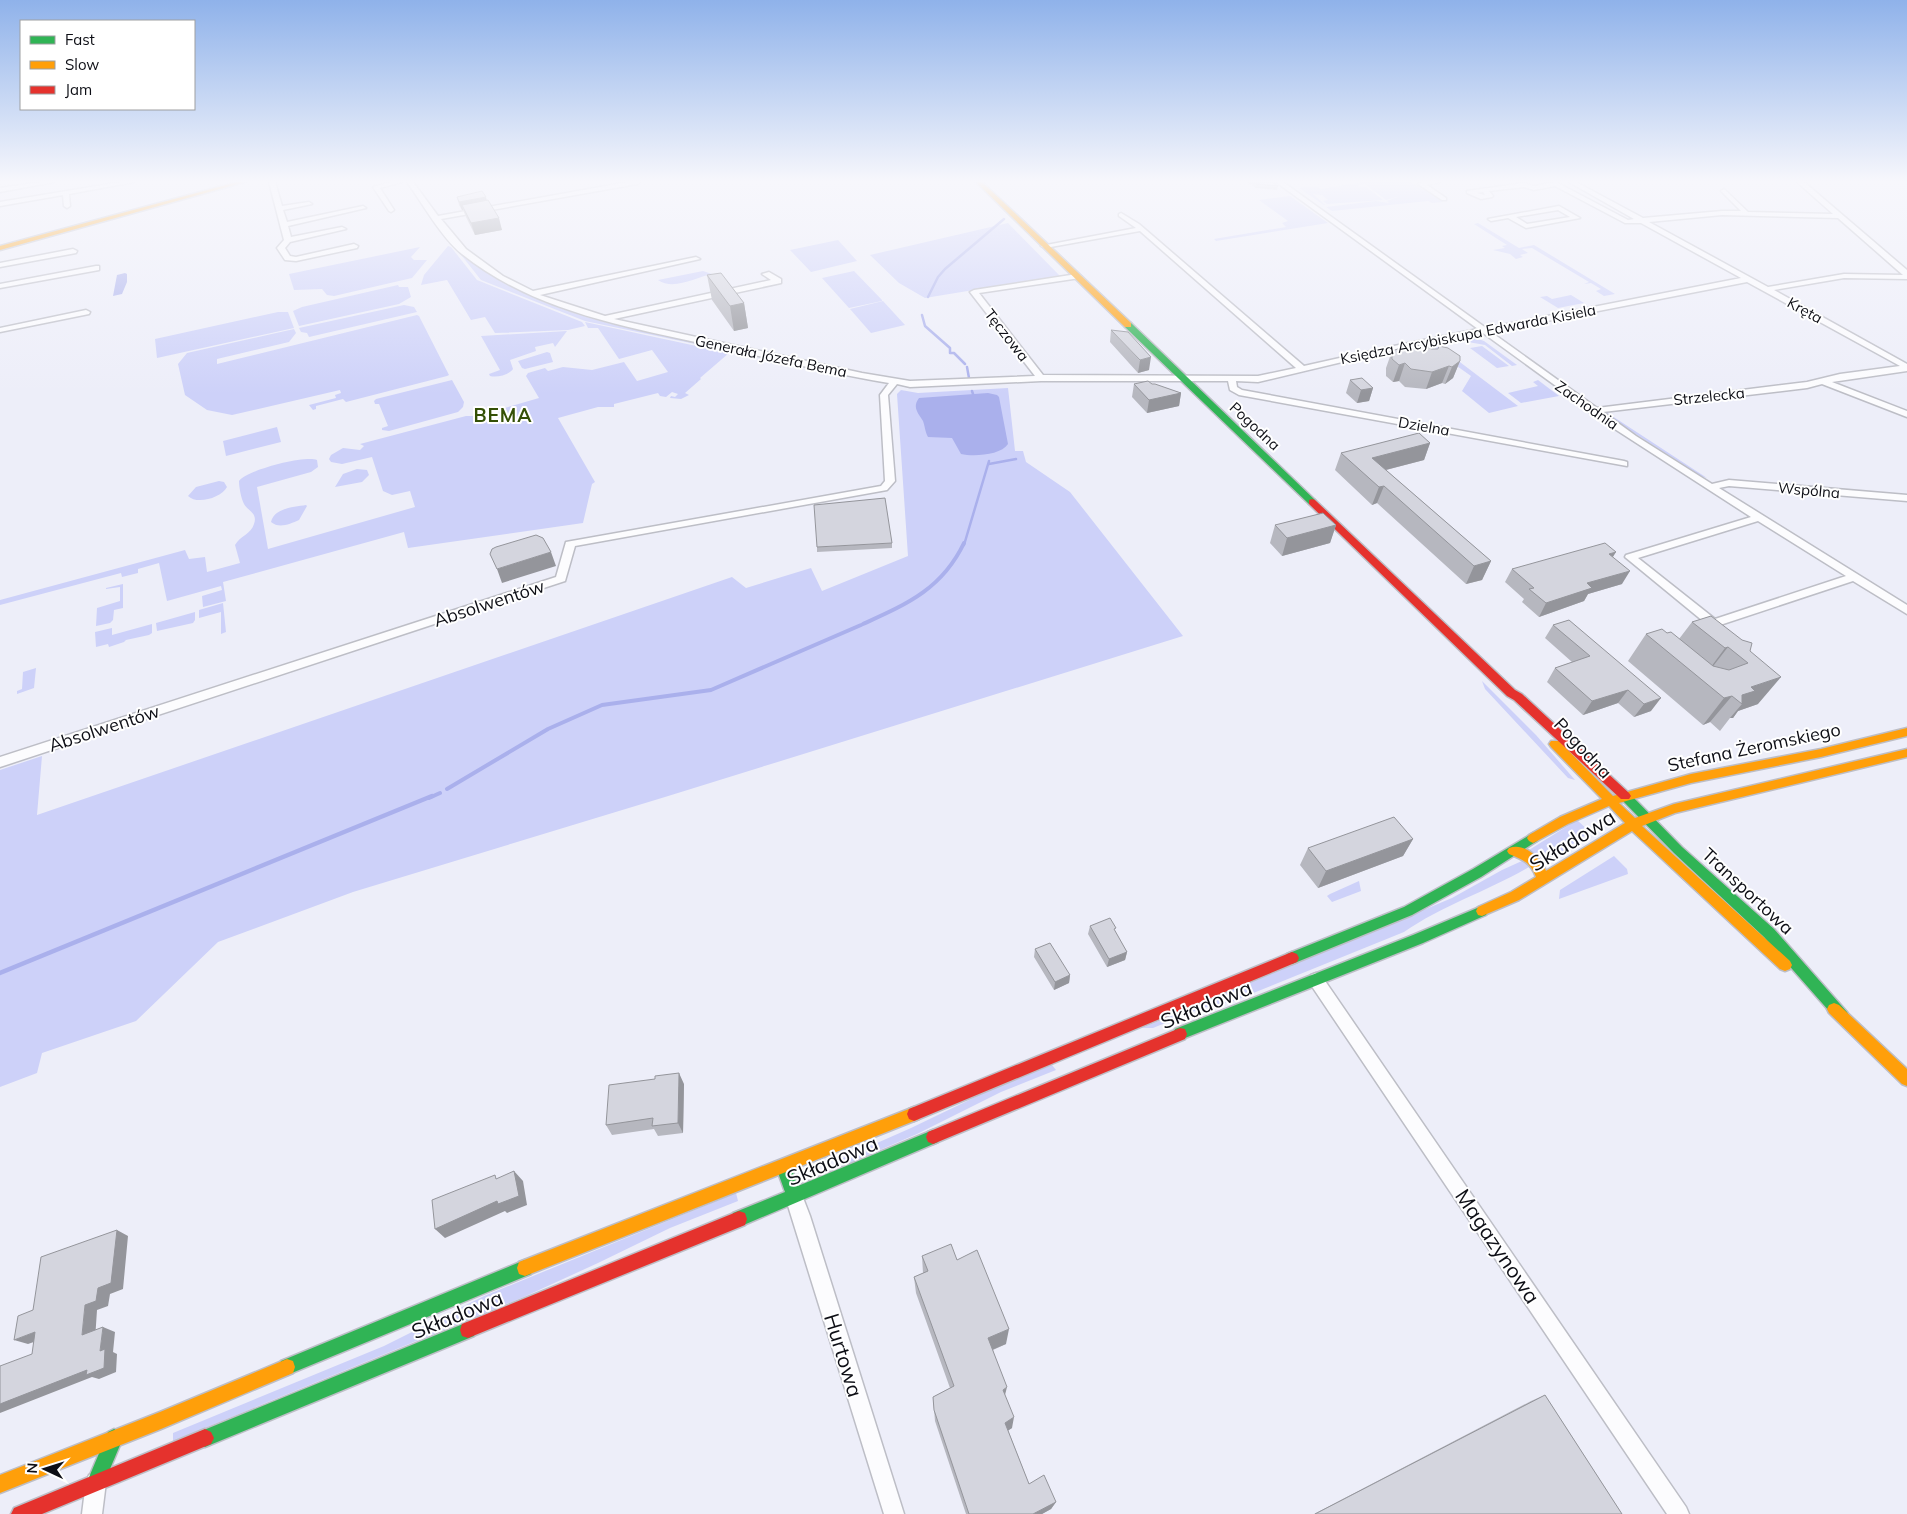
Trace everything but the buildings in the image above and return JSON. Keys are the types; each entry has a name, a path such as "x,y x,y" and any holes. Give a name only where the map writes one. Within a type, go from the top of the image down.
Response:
{"main road":[{"name":"Pogodna","path":"1052,253 1511,693 1532,719 1633,824"},
{"name":"Pogodna","path":"1511,693 1518,697 1624,795"},
{"name":"Stefana Żeromskiego","path":"1608,800 1653,786 1728,770 1793,759 1907,732"},
{"path":"1647,818 1674,808 1907,753"},
{"name":"Transportowa","path":"1624,795 1672,844 1769,933 1842,1016"},
{"name":"Składowa","path":"20,1514 794,1196 1096,1054 1408,911 1560,821 1608,800"},
{"path":"1672,844 1666,834 1664,823 1667,815 1674,808"},
{"name":"Składowa","path":"0,1484 161,1420 408,1316 784,1167 1096,1054 1316,980 1516,896 1605,840 1647,818"},
{"name":"Transportowa","path":"1633,824 1842,1016 1907,1079"},
{"path":"1605,840 1630,840 1658,849"},
{"path":"1512,851 1524,853 1534,859 1540,867 1543,880"},
{"path":"784,1167 794,1196"},
{"path":"96,1482 114,1438"}],"street":[{"path":"0,265 64,253"},
{"path":"285,253 290,259 321,253"},
{"name":"Generała Józefa Bema","path":"466,253 473,260 500,278 532,294 603,319 895,382 930,384 1040,378 1186,380"},
{"path":"1169,253 1302,368"},
{"name":"Zachodnia","path":"1376,253 1593,411 1907,610"},
{"name":"Kręta","path":"1701,253 1907,368"},
{"path":"1881,253 1907,276"},
{"path":"532,294 696,259"},
{"path":"0,286 96,268"},
{"path":"603,319 778,280 766,274"},
{"name":"Tęczowa","path":"1040,378 974,292 1077,276"},
{"path":"1769,290 1844,276 1907,276"},
{"name":"Księdza Arcybiskupa Edwarda Kisiela","path":"1186,380 1258,379 1483,330 1750,279"},
{"path":"0,330 86,312"},
{"name":"Strzelecka","path":"1593,411 1825,382 1840,377 1907,368"},
{"name":"Dzielna","path":"1232,380 1233,388 1238,392 1624,464"},
{"name":"Absolwentów","path":"0,762 561,579 570,544 884,488 890,481 884,395 895,382"},
{"name":"Strzelecka","path":"1825,382 1907,414"},
{"name":"Wspólna","path":"1712,487 1729,483 1907,498"},
{"path":"1760,517 1630,557 1713,623 1855,577"},
{"name":"Magazynowa","path":"1316,980 1679,1514"},
{"name":"Hurtowa","path":"794,1196 894,1514"},
{"path":"92,1514 96,1482"}],"shaded area":[{"path":"393,253 415,253 411,257 414,260 427,260 412,278 334,296 327,295 322,289 294,290 289,274"},
{"path":"442,253 455,253 477,280 582,322 585,326 568,330 495,333 485,317 471,320 447,280 421,285 424,275"},
{"path":"459,253 514,288 576,314 724,350 585,321 481,280"},
{"path":"793,253 849,253 857,261 811,272"},
{"path":"880,253 1037,253 1060,276 925,298 899,283 870,255"},
{"path":"1504,253 1528,253 1520,255 1523,257 1516,259 1510,254"},
{"path":"1540,253 1547,253 1615,294 1604,296 1596,291 1601,289 1591,283 1584,284 1589,282"},
{"path":"703,271 712,274 678,284 664,283 658,280"},
{"path":"854,271 882,301 849,308 822,278"},
{"path":"127,274 127,282 122,294 113,296 117,275"},
{"path":"398,285 399,287 408,287 411,297 399,304 299,326 293,311 302,307"},
{"path":"1571,295 1584,303 1558,308 1540,297 1547,296 1552,299"},
{"path":"883,301 905,325 871,333 850,309"},
{"path":"404,305 414,307 417,312 309,337 307,333 301,332 299,328"},
{"path":"278,312 288,312 294,328 157,358 155,339"},
{"path":"417,315 449,375 346,402 343,399 316,406 316,409 313,410 309,405 336,398 335,395 341,393 340,390 232,415 207,410 185,395 178,364 187,353 294,329 296,333 289,342 217,359 217,364"},
{"path":"585,322 729,353 685,393 689,395 681,399 670,398 678,394 672,392 666,397 660,396 658,393 614,404 614,407 598,407 558,418 595,482 592,484 583,523 408,548 404,532 223,582 226,601 203,607 202,596 222,590 221,586 167,601 159,563 138,569 138,573 122,577 121,573 0,605 0,600 185,550 189,559 205,557 207,572 240,563 235,545 253,527 255,517 243,502 239,481 253,472 276,464 311,459 317,460 318,467 311,472 257,487 268,549 415,507 410,491 392,495 383,491 372,457 342,464 331,462 329,459 331,455 343,448 360,450 364,446 360,444 466,416 477,416 539,398 526,376 528,373 545,368 548,371 563,367 592,370 624,362 637,381 668,372 652,350 619,359 598,328 588,328"},
{"path":"567,331 555,347 553,343 535,347 536,351 510,360 513,369 509,373 490,376 489,374 500,370 481,336"},
{"path":"1473,337 1484,341 1517,365 1512,366 1485,345 1457,340"},
{"path":"1436,344 1518,406 1489,413 1462,391 1471,376 1447,359 1400,351"},
{"path":"1482,346 1509,366 1497,368 1470,348"},
{"path":"547,352 550,353 553,362 525,369 522,368 518,361"},
{"path":"452,380 464,402 463,407 458,412 389,431 382,430 382,428 388,426 379,404 375,404 374,401 376,399"},
{"path":"1538,380 1559,396 1521,403 1508,393 1538,386 1533,382"},
{"path":"1008,388 1015,451 1023,451 1026,462 1070,492 1183,636 353,892 218,942 136,1021 42,1053 37,1073 0,1087 0,770 42,756 37,815 732,577 746,588 811,568 822,591 908,556 897,394 901,390 918,393"},
{"path":"988,393 999,397 1008,444 1005,448 993,453 966,455 961,454 952,438 928,437 923,421 916,410 919,398"},
{"path":"1606,412 1707,478 1606,415"},
{"path":"277,427 281,442 226,456 223,441"},
{"path":"357,469 367,470 369,475 362,482 335,487 343,474"},
{"path":"219,481 224,482 227,487 214,497 197,500 188,496 196,487"},
{"path":"306,505 299,520 281,525 271,522 273,517 280,511"},
{"path":"123,584 123,608 114,610 113,620 110,623 96,626 97,608 120,601 120,587 106,588"},
{"path":"223,603 226,632 221,634 221,612 199,618 199,610"},
{"path":"195,612 193,623 157,631 156,623"},
{"path":"152,624 152,633 149,635 126,640 109,647 108,644 96,647 95,632 112,628 112,635"},
{"path":"36,668 34,688 17,694 17,691 22,689 23,672"},
{"path":"1482,681 1536,735 1575,780 1568,778 1485,689"},
{"path":"1577,820 1590,832 1547,862 1529,850"},
{"path":"1614,856 1627,869 1628,874 1559,899 1560,890"},
{"path":"1524,860 1529,867 1434,914 1404,932 1231,1002 1202,1008 1153,1028 1142,1028 1452,898"},
{"path":"1359,881 1361,891 1332,902 1327,896 1330,894"},
{"path":"1052,1065 1056,1070 1001,1092 917,1134 845,1165 843,1158 992,1089"},
{"path":"736,1193 738,1201 670,1228 526,1296 173,1441 173,1433 384,1346 484,1296"}],"waterway":[{"path":"928,297 938,277 964,253"},
{"path":"922,315 925,326 950,348 950,353 954,353 965,364"},
{"path":"967,367 969,378"},
{"path":"989,464 1016,459"},
{"path":"964,545 989,461"},
{"path":"863,624 908,602 934,584 955,559 964,543"},
{"path":"447,789 548,729 602,705 711,690 861,625"},
{"path":"429,798 440,793"},
{"path":"0,973 432,796"}],"traffic: fast":[{"path":"1128,325 1312,502"},
{"path":"1625,796 1678,850 1769,933 1842,1016"},
{"path":"1292,958 1408,911 1477,873 1533,838"},
{"path":"1180,1034 1418,939 1482,911"},
{"path":"739,1219 933,1137"},
{"path":"784,1167 794,1196"},
{"path":"287,1367 525,1268"},
{"path":"205,1438 468,1330"},
{"path":"96,1482 114,1438"}],"traffic: slow":[{"path":"1053,253 1128,325"},
{"path":"1533,838 1564,820 1595,806 1627,795 1659,786 1821,753 1907,732"},
{"path":"1555,744 1639,830 1785,965"},
{"path":"1482,911 1515,896 1633,824 1674,809 1907,753"},
{"path":"1513,851 1533,860 1539,868 1543,880"},
{"path":"1834,1009 1907,1079"},
{"path":"525,1268 914,1114"},
{"path":"0,1484 161,1420 287,1367"}],"traffic: jam":[{"path":"1312,502 1511,693 1518,697 1625,796"},
{"path":"914,1114 1292,958"},
{"path":"933,1137 1180,1034"},
{"path":"468,1330 739,1219"},
{"path":"20,1514 205,1438"}],"district":[{"name":"BEMA","path":"503,415"}]}
